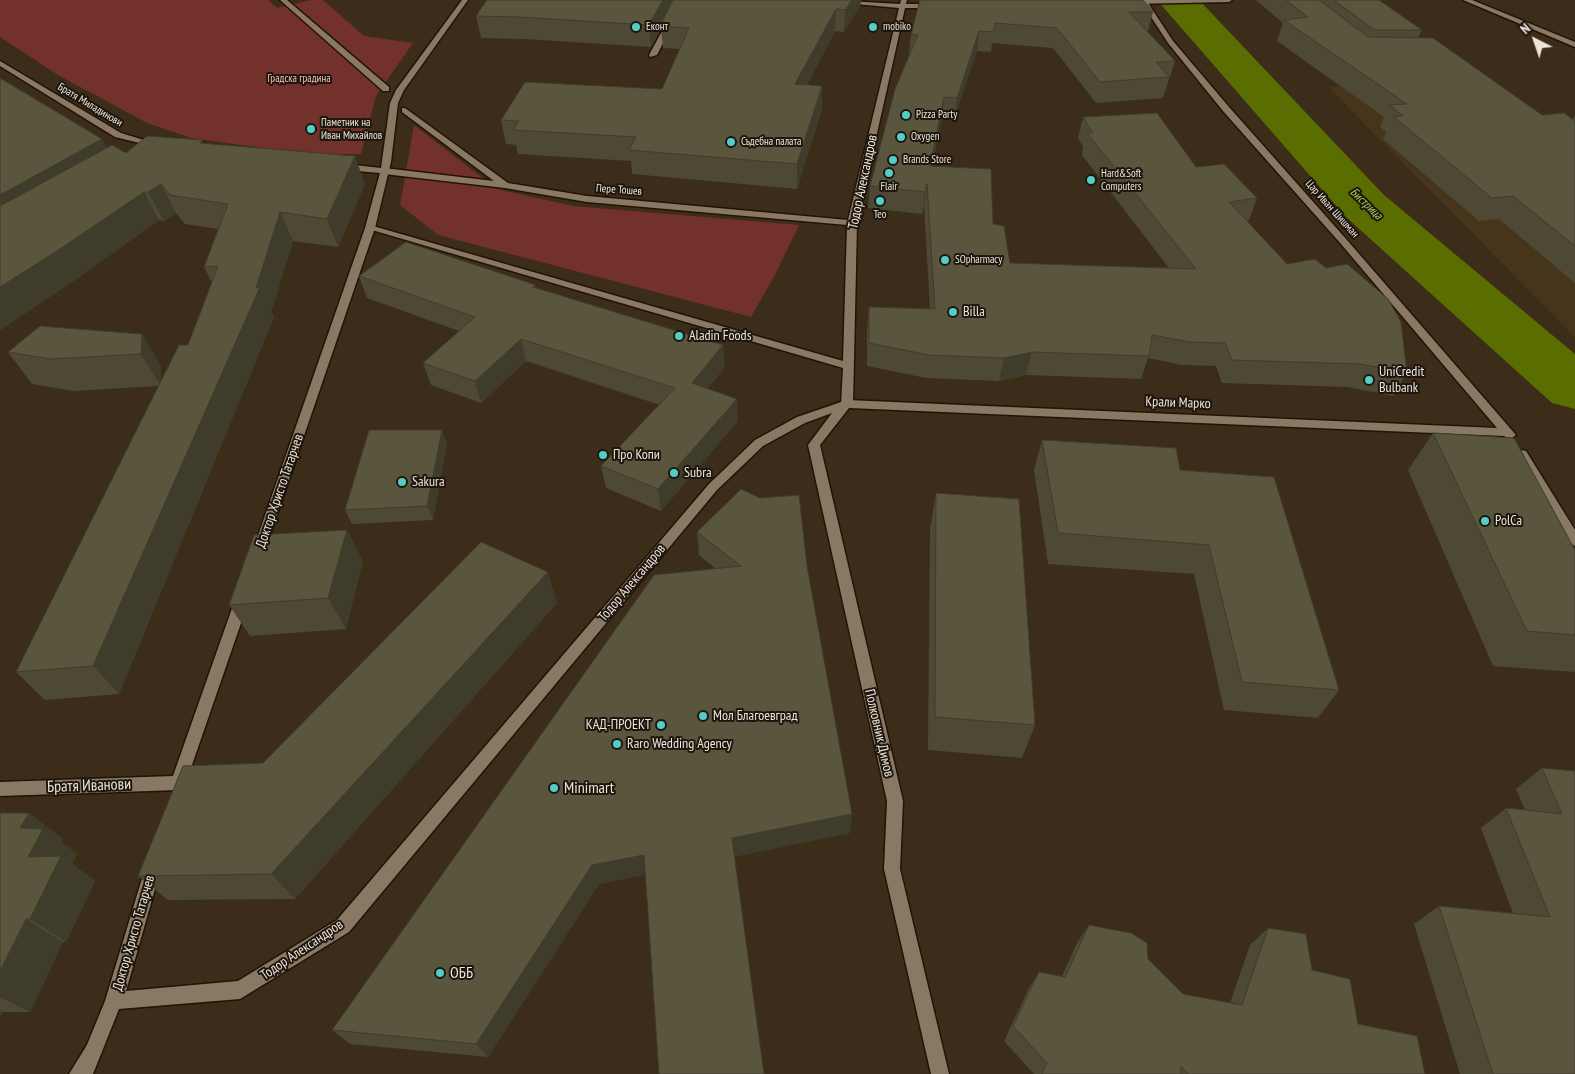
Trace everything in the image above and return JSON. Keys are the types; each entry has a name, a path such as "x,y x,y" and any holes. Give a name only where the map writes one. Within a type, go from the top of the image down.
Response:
{"street":[{"path":"283,0 386,89"},
{"name":"Доктор Христо Татарчев","path":"253,567 379,199 394,105 404,85 465,0"},
{"path":"653,55 682,0"},
{"path":"833,0 940,6"},
{"path":"1125,2 1229,0"},
{"path":"1466,0 1575,45"},
{"name":"Цар Иван Шишман","path":"1143,1 1170,42 1226,109 1508,432 1575,541"},
{"name":"Тодор Александров","path":"114,1002 240,990 343,926 713,487 759,443 801,420 847,404 852,223 903,3"},
{"name":"Братя Миладинови","path":"0,63 118,135 161,146 152,152"},
{"path":"405,110 505,185"},
{"path":"336,166 384,171"},
{"name":"Пере Тошев","path":"384,171 505,185 587,199 852,223"},
{"path":"370,228 848,366"},
{"name":"Крали Марко","path":"847,404 1508,432"},
{"name":"Полковник Димов","path":"847,404 828,425 814,445 895,801 892,869 940,1074"},
{"name":"Братя Иванови","path":"0,789 177,788 247,586"},
{"name":"Доктор Христо Татарчев","path":"93,1051 114,1002 156,859"},
{"path":"78,1074 93,1051"},
{"path":"84,1074 93,1051"}],"shaded area":[{"path":"1422,79 1575,173 1575,337 1328,87"}],"green space":[{"name":"Градска градина","path":"0,0 268,0 277,8 311,0 323,0 364,36 413,43 376,96 361,154 306,154 191,138 147,123 58,75 0,37"},
{"path":"414,125 497,189 573,206 799,225 776,273 751,317 438,235 400,205"}],"building":[{"path":"487,0 663,0 649,25 476,16"},
{"path":"673,0 852,0 845,10 836,9 795,84 822,86 797,164 629,150 636,137 513,130 519,121 501,120 525,82 662,89 689,28 660,26"},
{"path":"920,0 1143,0 1153,12 1129,12 1175,61 1156,62 1169,77 1100,82 1057,28 995,23 994,32 979,31 957,98 944,97 930,166 991,169 993,224 1004,226 1010,263 1196,269 1087,133 1093,133 1083,117 1157,113 1196,167 1224,164 1257,198 1229,202 1287,264 1315,259 1326,268 1347,264 1388,299 1401,322 1407,373 1361,364 1232,360 1225,343 1190,342 1152,335 1149,356 1032,352 1004,358 929,355 869,343 869,307 935,309 927,184 925,192 870,186 895,89 918,35 911,34"},
{"path":"1286,0 1319,0 1368,37 1433,38 1542,115 1564,113 1575,121 1575,246 1513,196 1492,198 1394,117 1403,116 1390,105 1407,104 1284,20 1308,17"},
{"path":"1334,0 1379,0 1422,30 1374,30"},
{"path":"0,78 102,139 0,195"},
{"path":"147,136 203,140 200,143 355,156 327,219 280,212 256,288 260,287 93,666 16,672 179,345 188,345 218,266 204,267 228,204 170,195 161,184 148,192 144,192 0,287 0,206 112,145 126,153"},
{"path":"406,242 536,285 533,287 723,345 692,383 737,399 658,489 601,466 675,388 521,339 475,381 423,363 475,317 359,276"},
{"path":"40,326 142,334 141,354 51,359 8,352"},
{"name":"Sakura","path":"369,430 442,430 427,506 345,510"},
{"path":"1433,433 1514,438 1575,550 1575,635 1527,631"},
{"path":"1042,440 1176,448 1180,470 1274,477 1339,690 1242,682 1209,545 1058,533"},
{"name":"Мол Благоевград","path":"741,489 760,498 799,495 807,566 852,814 732,838 764,1074 659,1074 644,855 592,865 476,1044 332,1030 654,575 741,566 697,532"},
{"path":"936,493 1019,499 1035,725 935,717"},
{"path":"347,530 328,598 229,605 254,535"},
{"path":"481,542 548,572 271,874 138,876 183,766 263,763"},
{"path":"1542,768 1575,771 1575,1074 1493,1074 1439,906 1550,917 1506,808 1562,814"},
{"path":"0,813 29,813 20,828 43,829 28,857 61,856 30,919 26,919 0,971"},
{"path":"1089,925 1131,933 1147,943 1148,959 1183,994 1242,1005 1268,928 1306,934 1312,970 1350,979 1358,1024 1417,1036 1425,1074 1188,1074 1181,1066 1181,1074 1042,1074 1047,1063 1013,1026 1039,972 1065,977"}],"waterway":[{"name":"Бистрица","path":"1177,0 1365,206 1575,388"}],"place":[{"name":"Еконт","path":"636,27"},
{"name":"mobiko","path":"873,27"},
{"name":"Pizza Party","path":"906,115"},
{"name":"Паметник на Иван Михайлов","path":"311,129"},
{"name":"Oxygen","path":"901,137"},
{"name":"Съдебна палата","path":"731,142"},
{"name":"Brands Store","path":"893,160"},
{"name":"Flair","path":"889,173"},
{"name":"Hard&Soft Computers","path":"1091,180"},
{"name":"Тео","path":"880,201"},
{"name":"SOpharmacy","path":"945,260"},
{"name":"Billa","path":"953,312"},
{"name":"Aladin Foods","path":"679,336"},
{"name":"UniCredit Bulbank","path":"1369,380"},
{"name":"Про Копи","path":"603,455"},
{"name":"Subra","path":"674,473"},
{"name":"Sakura","path":"402,482"},
{"name":"PolCa","path":"1485,521"},
{"name":"Мол Благоевград","path":"703,716"},
{"name":"КАД-ПРОЕКТ","path":"661,725"},
{"name":"Raro Wedding Agency","path":"617,744"},
{"name":"Minimart","path":"554,788"},
{"name":"ОББ","path":"440,973"}]}
